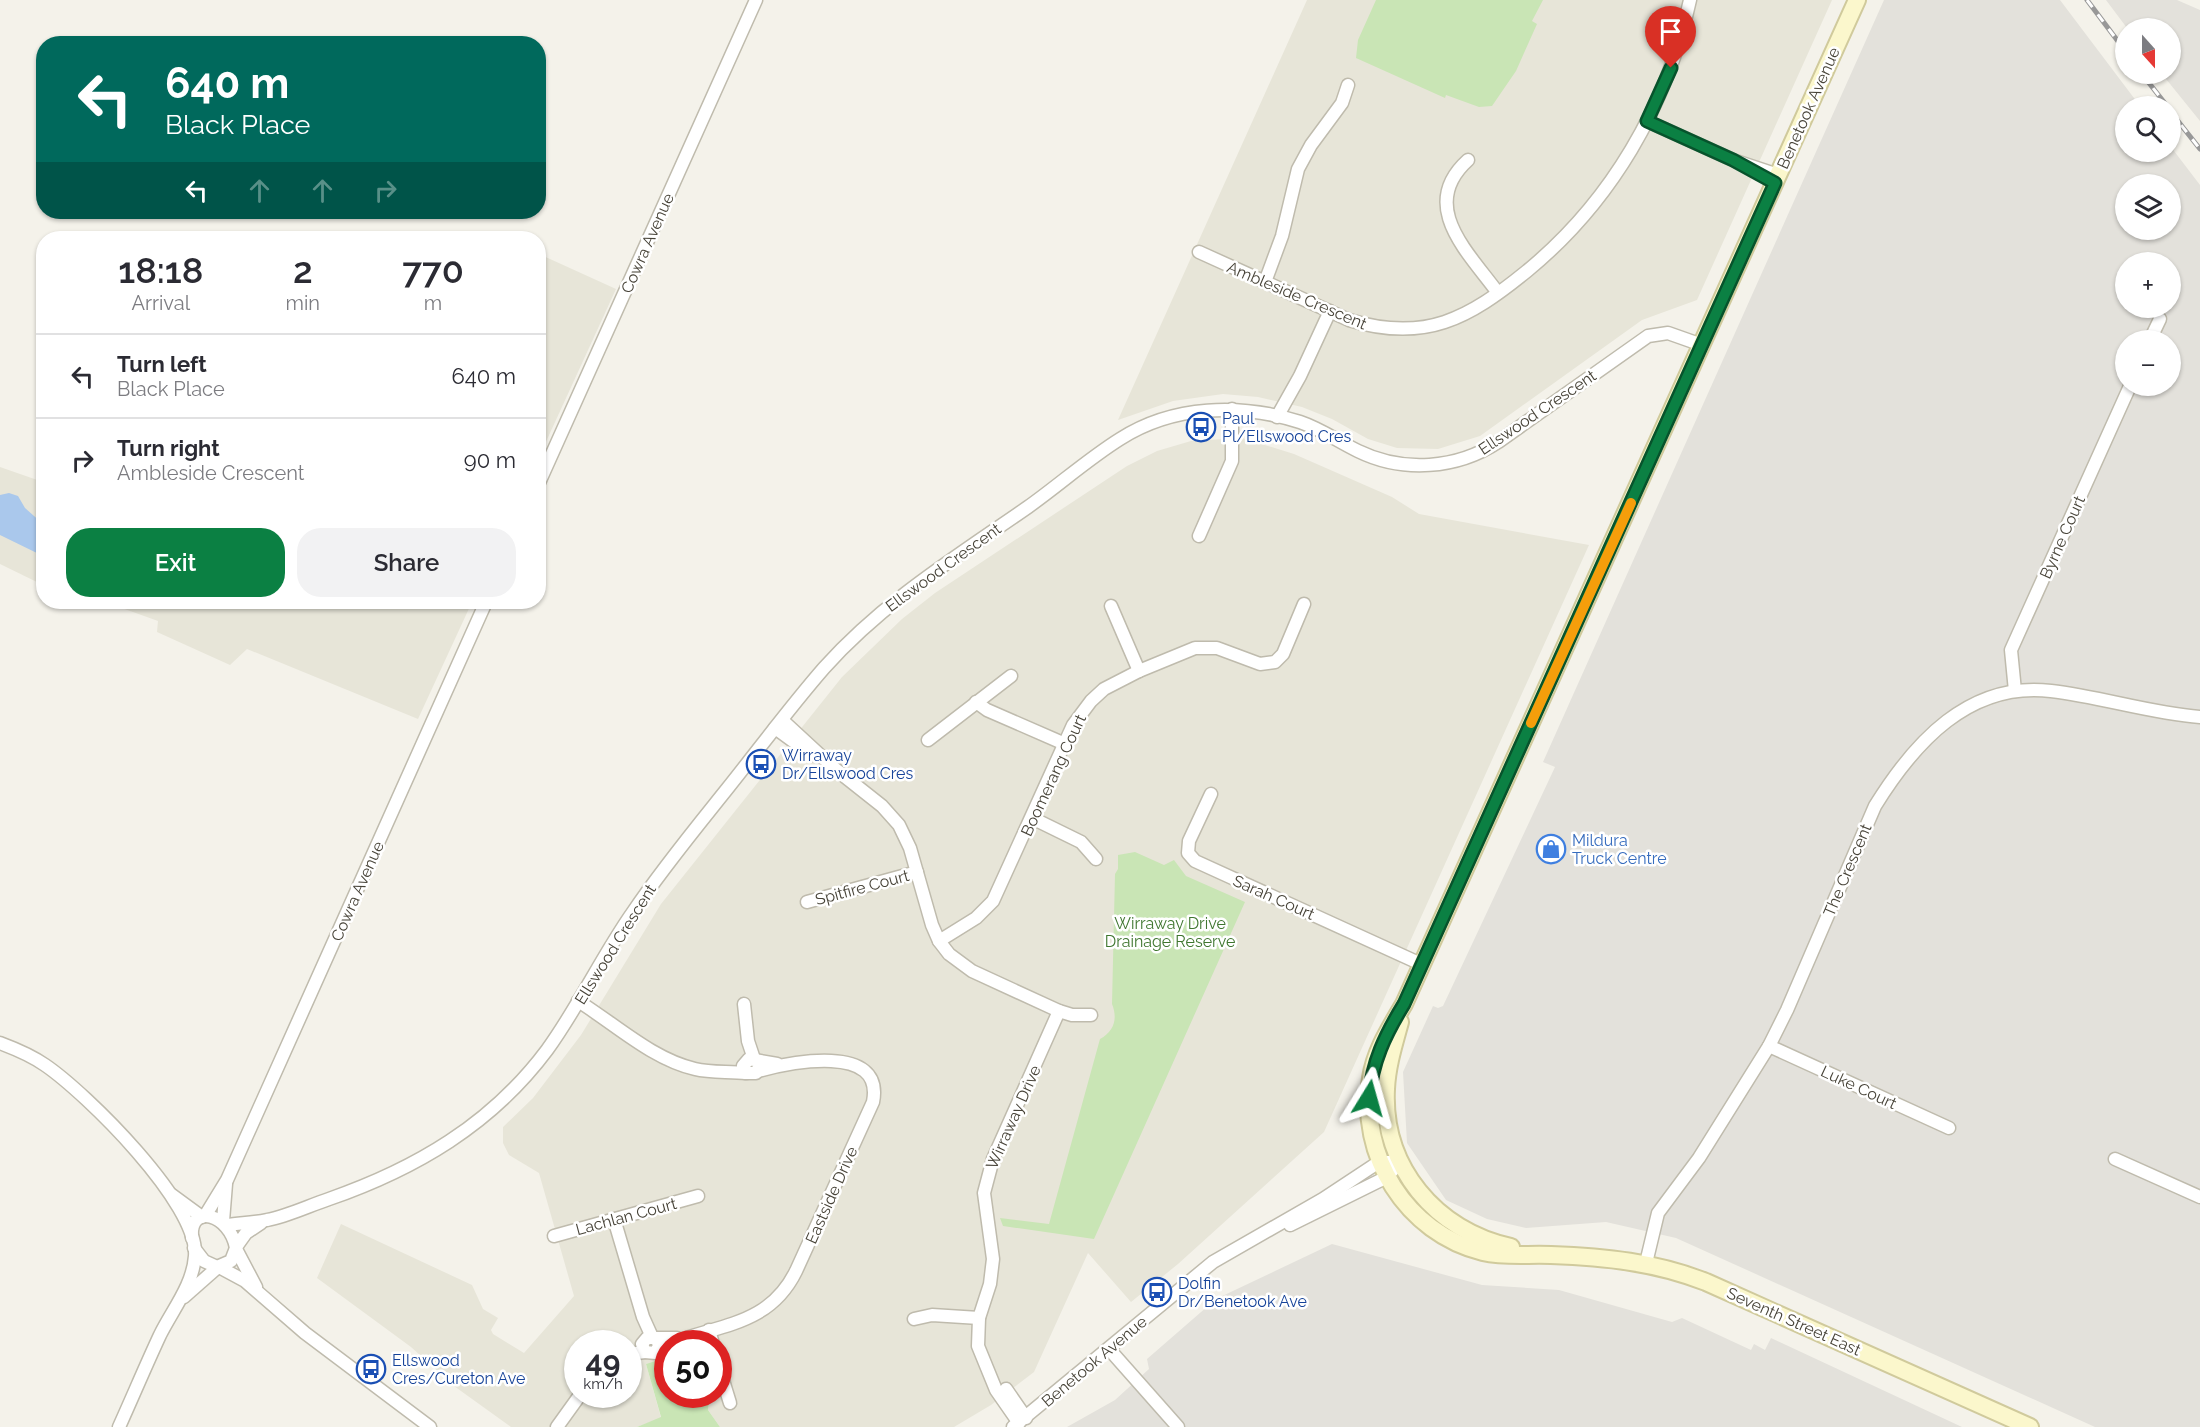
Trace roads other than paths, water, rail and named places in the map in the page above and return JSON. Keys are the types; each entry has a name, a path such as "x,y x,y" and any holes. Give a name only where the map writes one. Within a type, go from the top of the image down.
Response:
{"main road":[{"name":"Benetook Avenue","path":"1379,1162 1369,1119 1371,1078 1384,1038 1404,1004 1857,0"},
{"name":"Benetook Avenue","path":"1400,1162 1390,1134 1386,1089 1404,1004"},
{"name":"Seventh Street East","path":"1379,1162 1387,1178 1413,1212 1444,1237 1484,1252 1508,1256 1547,1255 1646,1263 1706,1282 2030,1427"},
{"name":"Seventh Street East","path":"1400,1162 1423,1198 1458,1227 1501,1245 1547,1255"}],"street":[{"name":"Cowra Avenue","path":"546,467 756,0"},
{"name":"Ambleside Crescent","path":"1199,252 1349,320 1387,330 1414,329 1449,322 1498,293 1544,257 1584,217 1617,172 1647,121 1671,68 1690,0"},
{"path":"1265,282 1282,236 1298,169 1311,145 1342,103 1347,85"},
{"path":"1647,121 1777,179"},
{"path":"1468,160 1450,183 1447,213 1453,231 1498,293"},
{"path":"1283,418 1330,311"},
{"path":"2155,330 2160,319"},
{"name":"Ellswood Crescent","path":"236,1248 246,1233 265,1221 377,1181 447,1145 513,1091 548,1049 646,892 778,724 840,651 902,595 1118,440 1135,430 1177,415 1217,409 1283,418 1311,426 1376,459 1414,466 1450,462 1492,446 1648,336 1668,333 1702,345"},
{"name":"Byrne Court","path":"2015,691 2011,650 2125,396"},
{"path":"1199,536 1232,461 1232,410"},
{"name":"Boomerang Court","path":"939,941 976,918 993,901 1073,725 1091,700 1116,682 1139,671 1183,652 1203,647 1217,648 1260,664 1271,664 1283,654 1304,604"},
{"path":"1111,606 1139,671"},
{"name":"Cowra Avenue","path":"227,1180 483,609"},
{"path":"928,740 1011,676"},
{"name":"The Crescent","path":"1646,1263 1658,1213 1699,1158 1769,1046 1802,977 1862,834 1892,778 1927,736 1944,722 1976,703 2015,691 2052,691 2136,709 2200,717"},
{"path":"976,702 1065,744"},
{"path":"778,724 882,806 899,825 910,848 939,941 950,954 972,971 1059,1011 1072,1016 1091,1015"},
{"name":"Sarah Court","path":"1210,794 1189,841 1188,853 1195,861 1421,964"},
{"path":"1032,818 1081,842 1096,859"},
{"name":"Spitfire Court","path":"807,902 917,872"},
{"path":"744,1004 751,1065"},
{"name":"Eastside Drive","path":"576,1005 682,1066 707,1072 751,1065 835,1060 862,1070 873,1083 873,1102 790,1284 781,1296 760,1313 709,1330"},
{"name":"Wirraway Drive","path":"1019,1423 985,1366 978,1346 979,1318 990,1284 993,1259 984,1207 986,1179 1059,1011"},
{"path":"0,1043 44,1064 72,1086 133,1146 169,1192 204,1261 245,1281 305,1333 430,1427"},
{"name":"Luke Court","path":"1769,1046 1949,1128"},
{"path":"2115,1159 2200,1197"},
{"path":"1379,1162 1400,1162"},
{"name":"Benetook Avenue","path":"1019,1423 1190,1279 1232,1251 1323,1199 1379,1162"},
{"name":"Benetook Avenue","path":"1232,1251 1335,1205 1387,1178 1400,1162"},
{"path":"119,1427 160,1335 192,1273 192,1228 203,1217 227,1180"},
{"path":"227,1180 225,1223 260,1293"},
{"path":"169,1192 203,1217 225,1223"},
{"name":"Lachlan Court","path":"554,1236 698,1196"},
{"path":"614,1219 643,1317 654,1344"},
{"name":"Ellswood Crescent","path":"225,1223 265,1221"},
{"path":"178,1302 218,1267 232,1259 236,1248"},
{"path":"914,1319 941,1314 979,1318"},
{"path":"1109,1349 1178,1427"},
{"path":"557,1427 571,1408"}],"water":[{"path":"9,493 18,496 25,508 36,518 36,553 0,535 0,495"}],"railway":[{"path":"2087,0 2115,37"},
{"path":"2150,84 2159,96"},
{"path":"2181,125 2200,149"}],"place":[{"name":"Paul Pl/Ellswood Cres","path":"1201,427"},
{"name":"Wirraway Dr/Ellswood Cres","path":"761,764"},
{"name":"Mildura Truck Centre","path":"1551,849"},
{"name":"Dolfin Dr/Benetook Ave","path":"1157,1292"},
{"name":"Ellswood Cres/Cureton Ave","path":"371,1369"}],"park label":[{"name":"Wirraway Drive Drainage Reserve","path":"1170,932"}]}
